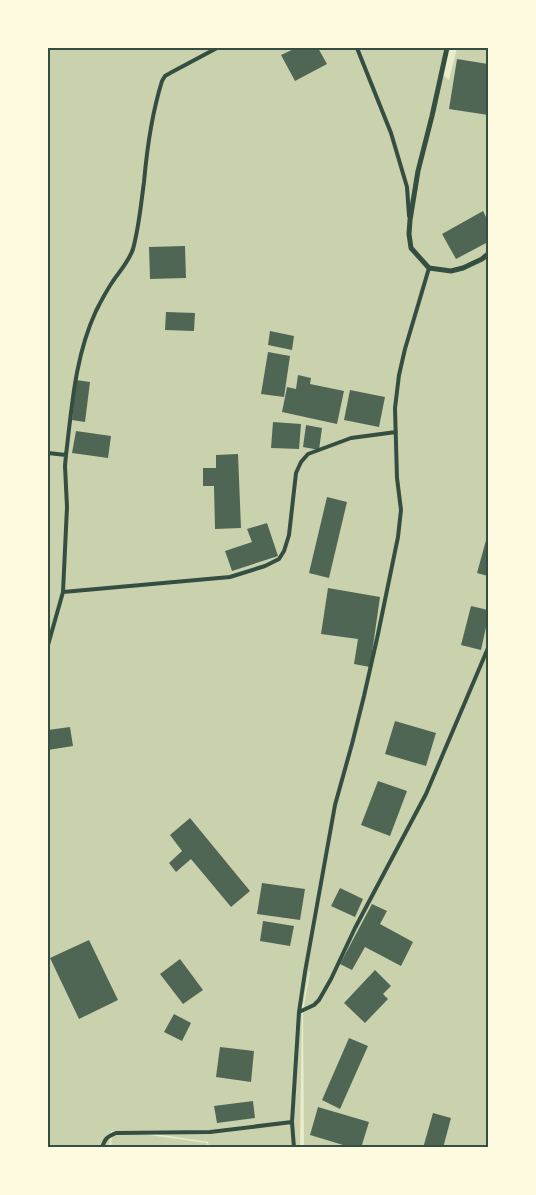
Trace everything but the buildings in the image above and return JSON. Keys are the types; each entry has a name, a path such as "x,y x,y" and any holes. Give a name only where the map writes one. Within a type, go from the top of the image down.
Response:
{"street":[{"path":"447,48 418,171 410,220 411,248 429,268 452,271 464,268 488,254"}],"lane":[{"path":"48,646 63,592 67,507 65,466 77,368 96,311 130,256 133,246 140,216 153,119 162,81 165,76 217,48"},
{"path":"357,48 391,133 407,187 410,220"},
{"path":"294,1148 292,1122 299,1012 304,972 335,805 364,696 398,537 400,510 395,408 399,375 405,349 429,268"},
{"path":"63,592 230,577 265,566 279,558 284,551 289,535 296,473 304,458 308,454 351,438 396,432"},
{"path":"48,453 66,455"},
{"path":"299,1012 314,1005 331,980 355,928 426,794 488,648"},
{"path":"102,1148 108,1136 116,1133 210,1132 292,1122"}],"green space":[{"path":"48,48 447,48 443,75 449,80 457,48 488,48 488,1147 304,1147 303,1011 309,971 302,1009 300,1147 209,1147 208,1142 150,1133 111,1131 109,1147 48,1147"},
{"path":"112,1132 207,1143 208,1147 111,1148"}]}
